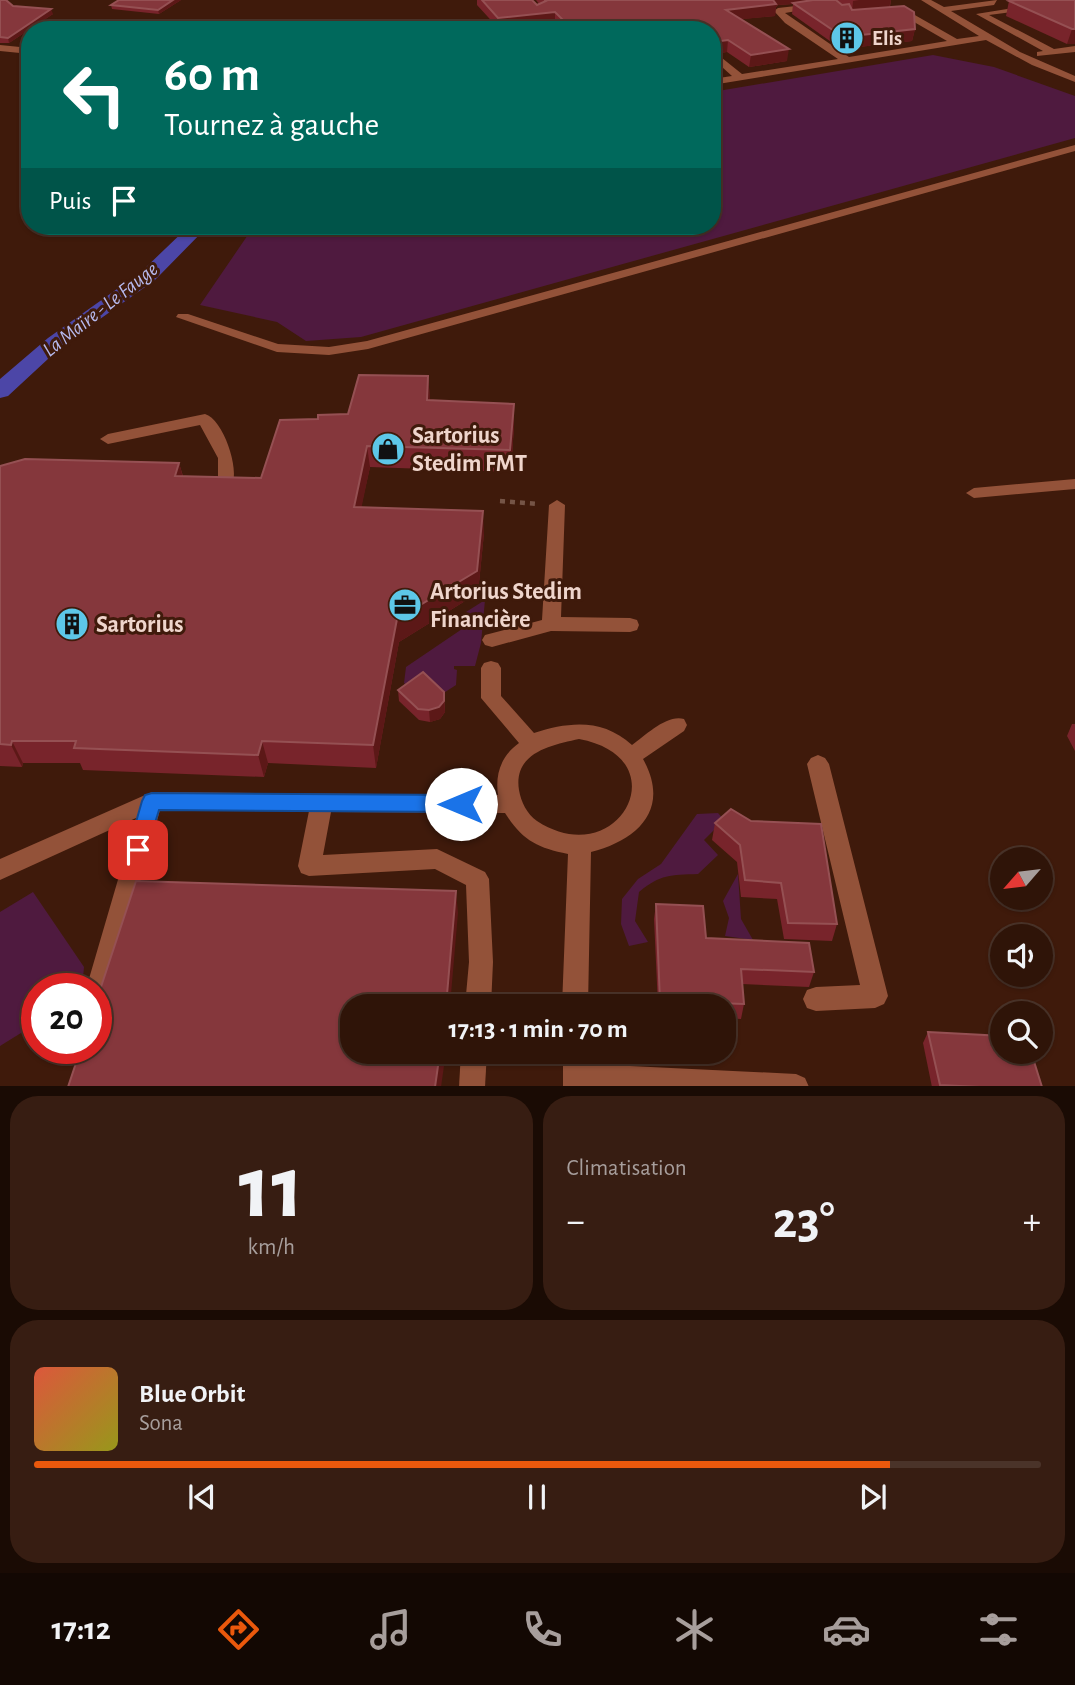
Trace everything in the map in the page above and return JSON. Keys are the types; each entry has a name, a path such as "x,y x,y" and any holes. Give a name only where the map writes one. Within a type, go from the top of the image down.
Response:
{"street":[{"path":"925,0 1020,55 1075,79"},
{"path":"943,10 1008,0"},
{"path":"1052,52 980,14 1075,1"},
{"path":"811,6 778,11 788,21 848,60"},
{"path":"878,15 903,12 956,42"},
{"path":"721,80 989,37"},
{"path":"0,48 21,50"},
{"path":"1020,55 1075,48"},
{"path":"793,55 811,66"},
{"path":"721,61 739,77"},
{"path":"1039,64 1075,61"},
{"path":"183,317 276,348 329,351 368,345 1075,148"},
{"path":"108,439 205,418 226,458 226,482"},
{"path":"974,493 1075,484"},
{"path":"551,624 557,505"},
{"path":"492,640 551,624 630,625"},
{"path":"491,668 491,698 530,742"},
{"path":"630,757 677,725"},
{"path":"579,731 595,734 616,743 630,757 637,765 643,784 643,797 635,816 612,837 580,845 554,842 525,827 509,804 505,793 507,773 515,757 530,742 556,732 579,731"},
{"path":"816,999 875,996 818,764"},
{"path":"0,870 152,801 509,804"},
{"path":"103,973 152,801"},
{"path":"322,803 309,866 437,859 477,879 481,962 479,994"},
{"path":"575,994 580,845"},
{"path":"472,1086 473,1064"},
{"path":"576,1072 663,1083 763,1086"}],"path":[{"path":"500,501 557,505"}],"shaded area":[{"path":"933,55 994,67 1075,96 1075,138 361,337 306,341 277,322 200,305 248,235 721,235 721,90"},
{"path":"485,600 481,643 475,666 454,666 457,670 456,685 439,696 415,692 404,683 406,667 465,627 472,618 466,612"},
{"path":"718,813 724,820 704,840 718,855 698,874 666,877 639,892 635,921 648,942 629,946 621,924 622,899 638,879 661,864 697,814"},
{"path":"738,874 741,919 753,940 725,936 729,918 723,901"},
{"path":"33,892 84,967 83,973 21,973 21,1033 0,1046 0,912"}],"building":[{"path":"0,0 6,0 13,6 51,9 33,21 21,21 21,29 8,38 0,37"},
{"path":"119,0 173,0 158,10 111,5"},
{"path":"482,0 532,0 537,5 545,0 773,0 776,4 726,10 789,49 751,55 728,40 721,41 721,21 564,21 555,12 498,18"},
{"path":"836,0 842,5 849,4 852,10 904,6 914,12 915,29 843,37 793,3"},
{"path":"1075,0 1075,29 1009,1"},
{"path":"359,375 428,376 427,400 514,404 510,450 367,446 354,507 483,511 477,571 397,619 373,745 262,741 258,755 74,748 76,741 12,741 11,745 0,744 0,466 25,459 179,463 175,476 261,478 280,420 318,419 318,415 348,414"},
{"path":"423,672 444,692 444,701 439,707 418,709 398,690"},
{"path":"731,809 751,821 821,824 837,924 788,923 781,883 745,880 740,845 715,823"},
{"path":"136,881 456,891 447,994 340,994 340,1064 438,1064 435,1086 68,1086 76,1064 112,1064 112,973 106,973"},
{"path":"656,904 703,906 706,938 809,943 814,972 741,969 744,1004 736,1004 736,994 660,994"},
{"path":"928,1032 990,1035 990,1064 1035,1064 1042,1086 940,1085"}],"waterway":[{"name":"La Maïre - Le Fauge","path":"0,391 55,342 148,276 190,235"}],"place":[{"name":"Elis","path":"847,38"},
{"name":"Sartorius Stedim FMT","path":"388,449"},
{"name":"Artorius Stedim Financière","path":"405,605"},
{"name":"Sartorius","path":"72,624"}],"route":[{"path":"138,850 152,801 461,804"}]}
